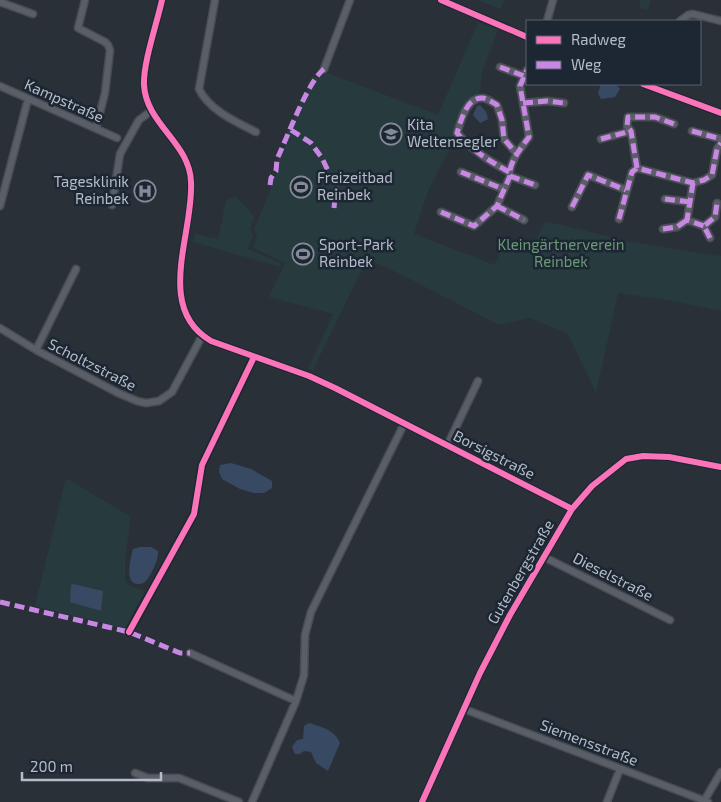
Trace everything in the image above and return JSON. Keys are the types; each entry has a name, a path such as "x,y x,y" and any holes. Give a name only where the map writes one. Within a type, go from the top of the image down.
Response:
{"street":[{"path":"85,0 78,28 105,42 110,50 105,94 96,128"},
{"path":"162,0 145,70 144,86 154,117 182,153 190,175 192,192 180,268 181,297 184,313 202,336"},
{"path":"215,0 200,89 207,102 256,132"},
{"path":"324,69 350,0"},
{"path":"441,0 526,37"},
{"path":"547,20 553,0"},
{"path":"0,2 32,14"},
{"path":"681,20 693,14 721,21"},
{"path":"500,67 524,76"},
{"path":"442,212 474,226 496,206 517,154 529,137 520,86 526,72"},
{"name":"Kampstraße","path":"0,86 117,138"},
{"path":"661,87 721,113"},
{"path":"517,154 504,139 502,120 497,105 484,98 474,100 467,108 457,133 470,148 487,160 509,174 535,185"},
{"path":"0,205 28,99"},
{"path":"523,103 547,101 564,103"},
{"path":"112,205 120,154 139,120 151,111"},
{"path":"637,168 631,132 627,126 628,116 655,117 674,124"},
{"path":"637,168 693,182 704,180 712,175 717,149 721,141 692,131"},
{"path":"601,139 631,132"},
{"path":"618,219 632,172 637,168"},
{"path":"461,172 503,189"},
{"path":"572,207 588,175 626,190"},
{"path":"663,229 677,227 687,220 693,182"},
{"path":"665,198 690,202"},
{"path":"704,226 715,217 717,203"},
{"path":"496,206 524,220"},
{"path":"687,220 704,226 710,238"},
{"path":"36,350 76,268"},
{"name":"Scholtzstraße","path":"0,328 36,350 118,393 146,403 159,401 172,392 202,336"},
{"name":"Borsigstraße","path":"202,336 224,346 312,377 572,509"},
{"path":"447,446 478,381"},
{"path":"252,802 296,701 304,675 305,634 311,612 404,424"},
{"name":"Gutenbergstraße","path":"422,802 464,709 510,615 572,509 592,486 626,460 642,456 669,457 721,467"},
{"name":"Dieselstraße","path":"544,557 670,620"},
{"path":"190,654 296,701"},
{"name":"Siemensstraße","path":"464,709 706,802 721,772"},
{"path":"607,802 620,769"},
{"path":"135,773 148,778 179,778 239,802"}],"green space":[{"path":"476,0 504,0 501,9"},
{"path":"641,0 651,0 648,10 639,8"},
{"name":"Kleingärtnerverein Reinbek","path":"478,22 498,30 482,72 480,92 465,105 458,122 455,139 428,191 414,234 495,265 506,237 532,248 545,221 636,243 721,256 721,311 618,293 596,393 568,334 530,318 499,325 367,259 313,370 308,369 333,314 269,297 285,263 253,248 257,236 254,229 273,180 278,172 278,159 289,138 286,134 313,77 325,72 438,115"},
{"path":"236,197 254,217 250,229 253,236 248,249 281,263 280,267 193,242 195,234 218,239 226,200"},
{"path":"66,478 131,517 125,560 125,581 132,587 145,591 125,628 35,606"}],"water":[{"path":"601,85 617,85 620,89 615,97 601,99 598,93"},
{"path":"480,105 486,112 488,119 480,123 473,115 477,106"},
{"path":"231,463 251,469 272,481 272,488 264,493 254,493 240,489 222,479 219,472 220,465"},
{"path":"151,547 158,551 158,554 148,578 139,584 131,580 129,570 133,549"},
{"path":"71,585 103,591 101,611 70,602"},
{"path":"309,723 331,732 340,743 328,771 316,763 311,752 304,751 300,754 295,754 292,747 297,740 303,739 304,726"}],"marked path":[{"path":"500,67 524,76"},
{"path":"270,185 271,178 276,171 277,159 298,111 311,85 324,69"},
{"path":"441,212 474,226 497,206 510,176 513,161 529,137 520,86 526,72"},
{"path":"509,172 481,155 457,133 462,117 472,102 476,99 484,98 497,105 502,120 504,139 517,154"},
{"path":"523,103 547,101 564,103"},
{"path":"637,168 631,131 627,126 628,117 655,117 674,124"},
{"path":"291,130 311,143 322,158 336,188 334,208"},
{"path":"601,139 631,131"},
{"path":"692,131 721,139"},
{"path":"619,219 632,172 637,168 693,183 704,180 712,175 717,149 721,143"},
{"path":"461,172 503,189"},
{"path":"572,207 588,175 626,190"},
{"path":"510,176 535,185"},
{"path":"693,183 687,220 704,226"},
{"path":"665,199 690,202"},
{"path":"710,238 704,226 715,217 717,203"},
{"path":"497,206 524,220"},
{"path":"663,229 677,227 687,220"},
{"path":"0,602 129,632 180,653 190,653"}],"cycle path":[{"path":"162,0 148,55 144,85 152,111 184,156 189,168 191,182 190,202 180,290 184,309 194,327 211,341 309,376 335,388 572,509"},
{"path":"441,0 526,37"},
{"path":"646,85 721,113"},
{"path":"129,632 194,514 202,465 254,357"},
{"path":"422,802 480,673 510,615 572,509 592,486 626,459 643,456 669,457 721,467"}],"place":[{"name":"Kita Weltensegler","path":"391,134"},
{"name":"Freizeitbad Reinbek","path":"301,187"},
{"name":"Tagesklinik Reinbek","path":"145,191"},
{"name":"Sport-Park Reinbek","path":"303,254"}]}
